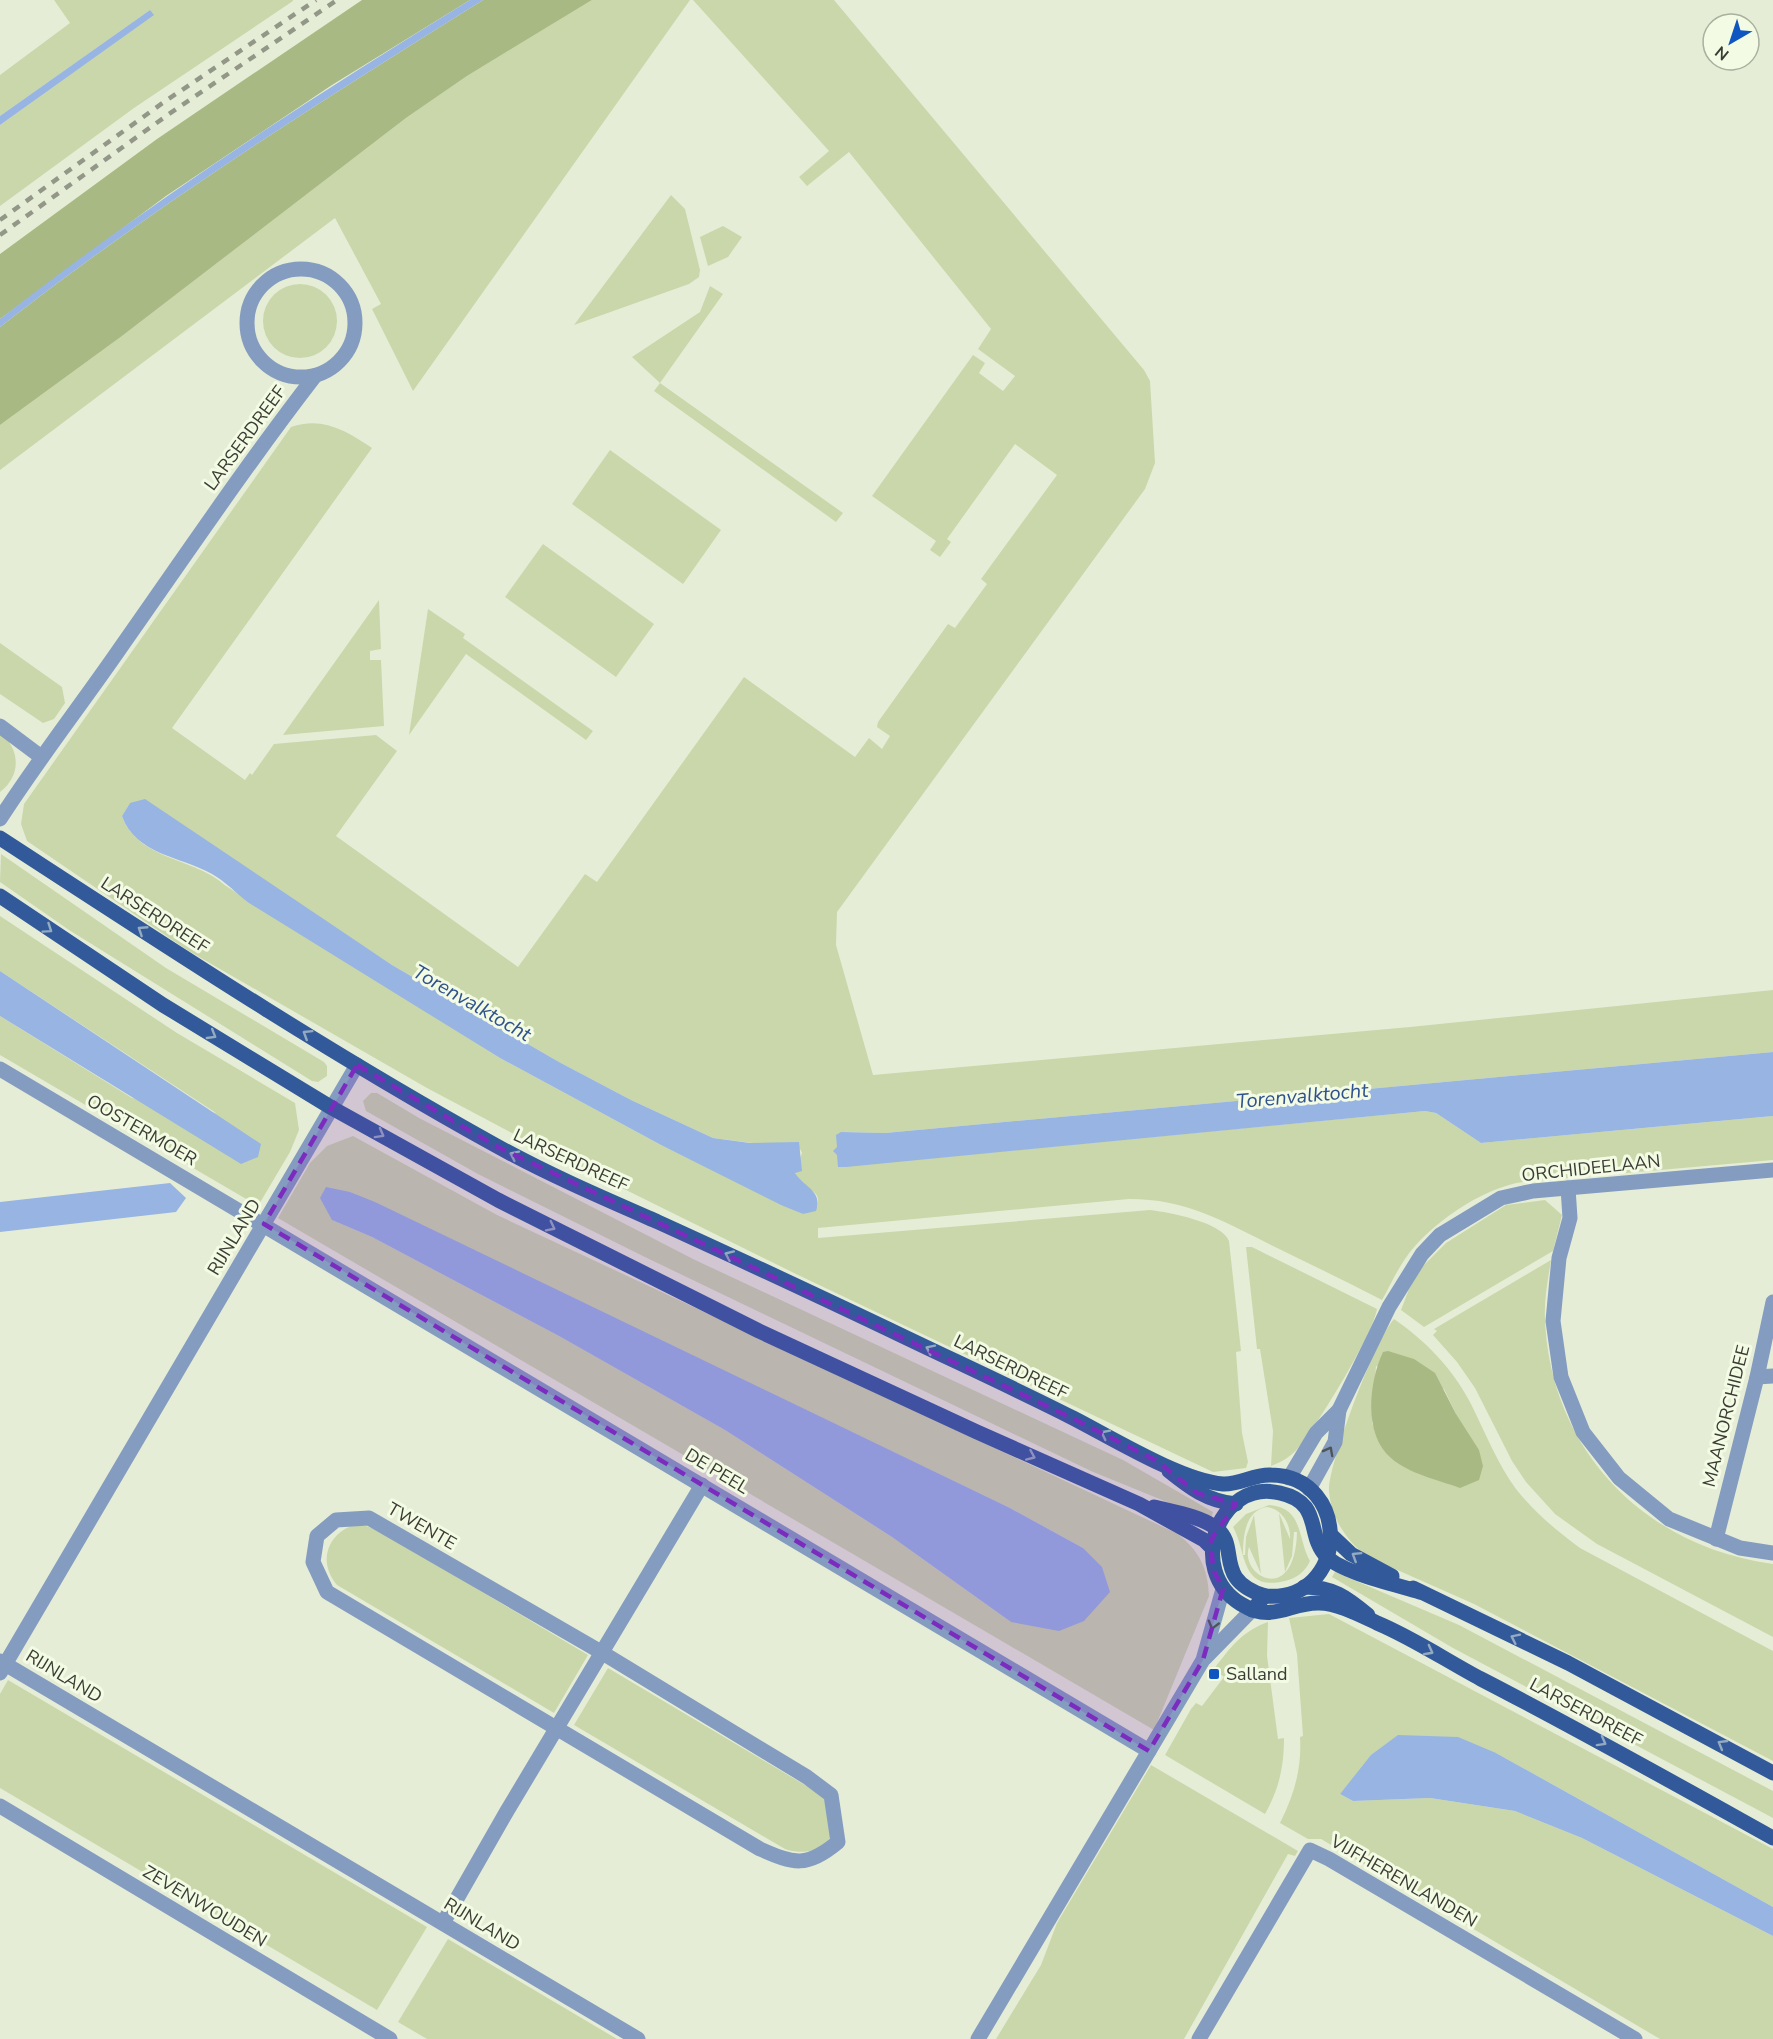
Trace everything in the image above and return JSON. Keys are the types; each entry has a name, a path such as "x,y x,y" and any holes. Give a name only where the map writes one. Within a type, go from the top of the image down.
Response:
{"main road":[{"name":"LARSERDREEF","path":"0,838 357,1065 498,1147 783,1279 1157,1461 1220,1484 1237,1483 1268,1474 1289,1478"},
{"path":"0,896 163,1005 332,1108 498,1200 759,1331 1139,1504 1204,1540 1211,1547"},
{"name":"LARSERDREEF","path":"1157,1461 1197,1493 1218,1502 1236,1504"},
{"path":"1139,1504 1176,1513 1217,1529 1227,1543 1228,1562 1238,1580 1246,1587 1265,1596 1285,1596 1304,1587 1316,1576 1328,1557 1332,1536 1328,1515 1309,1489 1289,1478 1279,1492"},
{"path":"1265,1596 1252,1610 1223,1589 1214,1569 1211,1547 1217,1529 1236,1504 1256,1493 1279,1492 1290,1496 1308,1510 1314,1520 1316,1540 1328,1557"},
{"name":"LARSERDREEF","path":"1332,1536 1351,1554 1420,1592 1588,1673 1773,1773"},
{"name":"LARSERDREEF","path":"1328,1557 1367,1576 1420,1592"},
{"name":"LARSERDREEF","path":"1304,1587 1324,1587 1336,1592 1378,1623"},
{"name":"LARSERDREEF","path":"1252,1610 1277,1612 1316,1602 1329,1604 1378,1623 1586,1733 1773,1838"}],"street":[{"name":"LARSERDREEF","path":"0,819 40,756 112,659 269,436 315,376 330,369 343,358 352,343 355,327 354,310 347,294 336,282 321,273 305,269 286,270 269,278 255,292 248,309 246,328 251,347 262,362 278,373 296,378 315,376"},
{"path":"0,726 40,756"},
{"name":"RIJNLAND","path":"357,1065 2,1666 638,2039"},
{"name":"OOSTERMOER","path":"0,1069 264,1224"},
{"name":"ORCHIDEELAAN","path":"1339,1410 1389,1307 1422,1254 1440,1235 1472,1214 1501,1198 1568,1188 1773,1170"},
{"path":"1568,1188 1570,1218 1559,1258 1553,1321 1561,1377 1582,1432 1619,1478 1669,1519 1740,1548 1773,1553"},
{"name":"DE PEEL","path":"264,1224 1149,1751"},
{"name":"MAANORCHIDEE","path":"1716,1539 1765,1376 1773,1302"},
{"path":"1289,1478 1317,1433 1339,1410"},
{"path":"1309,1489 1335,1442 1339,1410"},
{"path":"443,1923 556,1728 702,1485"},
{"name":"TWENTE","path":"369,1518 601,1652 807,1777 831,1795 838,1842 820,1858 788,1861 760,1849 327,1592 313,1562 317,1536 336,1520 369,1518"},
{"path":"1203,1660 1223,1589"},
{"path":"978,2039 1203,1660 1252,1610"},
{"name":"ZEVENWOUDEN","path":"0,1806 381,2037"},
{"name":"VIJFHERENLANDEN","path":"1199,2039 1310,1850 1340,1865 1635,2039"}],"highlighted area":[{"path":"357,1065 498,1147 1070,1417 1157,1461 1197,1493 1236,1504 1211,1540 1213,1569 1223,1589 1203,1660 1149,1751 264,1224"}],"green space":[{"path":"54,0 293,1 134,108 0,206 0,125 153,15 150,10 0,116 0,75 70,23"},
{"path":"362,0 470,0 332,85 166,196 0,319 0,254 157,139"},
{"path":"483,0 592,0 467,76 406,118 122,336 0,425 0,327 117,240 237,157"},
{"path":"592,0 690,0 413,391 372,309 381,304 335,218 0,470 0,425 122,336 406,118 467,76"},
{"path":"693,0 834,0 1144,370 1150,381 1155,463 1145,489 837,912 836,945 873,1075 1410,1027 1773,990 1773,1052 885,1133 841,1132 838,1167 1425,1111 1436,1113 1481,1143 1773,1116 1773,1160 1507,1185 1474,1200 1441,1221 1405,1259 1382,1300 1219,1219 1186,1207 1149,1200 1129,1199 818,1228 818,1238 1150,1210 1194,1219 1216,1228 1229,1241 1241,1351 1236,1352 1242,1433 1248,1462 1246,1468 1213,1472 796,1274 529,1142 427,1088 187,950 27,841 21,824 24,804 291,427 302,424 324,424 334,427 372,448 172,728 245,780 250,773 252,775 274,744 376,735 397,751 336,836 518,967 585,874 597,882 744,677 855,757 869,738 882,749 890,736 877,727 878,722 948,624 955,628 987,584 981,579 1057,475 1015,444 947,539 951,542 940,557 930,550 936,541 872,496 973,355 985,363 979,373 1003,391 1015,376 978,349 991,329 849,152 807,186 799,177 829,151","holes":["130,803 304,907 392,965 559,1062 631,1100 713,1138 800,1149 802,1153 795,1173 803,1184 817,1196 817,1208 803,1214 661,1145 500,1058 213,877 141,842 130,831 122,816"]},
{"path":"671,195 685,209 700,270 699,277 689,284 574,325"},
{"path":"723,226 742,237 728,257 708,266 700,237"},
{"path":"300,284 314,287 326,295 334,307 337,321 334,335 326,347 314,355 300,358 286,355 274,347 266,335 263,321 266,307 274,295 286,287"},
{"path":"710,286 723,294 660,383 632,357 700,312"},
{"path":"660,383 843,513 836,522 654,391"},
{"path":"610,450 721,530 683,584 572,504"},
{"path":"543,544 654,624 616,677 505,597"},
{"path":"379,600 381,649 370,651 370,660 381,660 384,726 283,735"},
{"path":"428,609 465,634 463,638 593,731 586,740 466,654 409,735"},
{"path":"0,643 62,687 65,703 54,719 43,723 0,694"},
{"path":"0,732 12,746 16,762 12,778 0,792"},
{"path":"1,854 166,968 324,1062 327,1066 327,1076 318,1082 312,1081 69,930 0,882"},
{"path":"0,916 177,1033 295,1103 299,1130 290,1152 258,1206 0,1055 0,1016 132,1098 216,1113 0,971"},
{"path":"371,1093 377,1093 419,1118 695,1260 1123,1460 1213,1512 1211,1520 1091,1471 647,1258 478,1174 366,1111 363,1101"},
{"path":"353,1136 497,1215 1178,1534 1192,1547 1201,1561 1207,1577 1209,1596 1154,1730 278,1218 310,1163 327,1146","holes":["350,1192 1010,1508 1083,1548 1011,1622 892,1537 725,1430 559,1336 372,1237 332,1220"]},
{"path":"1545,1200 1562,1215 1553,1251 1424,1327 1401,1310 1409,1289 1422,1267 1446,1243 1506,1205"},
{"path":"1246,1247 1252,1247 1377,1309 1355,1359 1317,1421 1295,1451 1286,1459 1271,1466 1273,1431 1260,1349 1257,1349"},
{"path":"1551,1260 1546,1289 1545,1319 1551,1366 1565,1410 1586,1450 1613,1484 1646,1514 1684,1537 1727,1554 1773,1564 1773,1637 1597,1544 1555,1514 1526,1482 1512,1461 1475,1388 1457,1362 1433,1335 1437,1331 1434,1329"},
{"path":"1394,1319 1428,1346 1447,1368 1464,1391 1509,1479 1530,1506 1554,1528 1580,1548 1773,1651 1773,1761 1474,1604 1368,1557 1353,1544 1341,1528 1333,1511 1329,1491 1331,1477 1354,1403 1386,1331","holes":["1376,1366 1444,1389 1456,1414 1382,1445 1372,1423"]},
{"path":"1388,1351 1414,1359 1435,1373 1456,1414 1479,1450 1483,1466 1479,1480 1460,1488 1424,1476 1398,1464 1382,1448 1372,1422 1371,1407 1378,1364 1383,1352"},
{"path":"1269,1505 1280,1507 1294,1518 1310,1561 1303,1571 1289,1580 1270,1583 1260,1581 1252,1575 1247,1568 1233,1527 1246,1514","holes":["1267,1507 1273,1508 1282,1515 1290,1534 1290,1539 1279,1513 1285,1572 1278,1577 1268,1578 1259,1575 1248,1558 1249,1547 1261,1574 1254,1515 1246,1537 1245,1555 1243,1555 1247,1525 1254,1513","1294,1532 1297,1532 1294,1555 1285,1572 1292,1556"]},
{"path":"351,1526 366,1526 380,1531 588,1655 554,1713 337,1585 328,1568 328,1552 335,1537"},
{"path":"1335,1572 1459,1625 1773,1791 1773,1818 1453,1648 1332,1577"},
{"path":"1329,1614 1773,1849 1773,1907 1496,1753 1352,1780 1340,1794 1353,1801 1430,1798 1515,1811 1582,1838 1773,1936 1773,2039 1660,2039 1321,1839 1308,1839 1280,1823 1296,1781 1300,1760 1300,1737 1303,1736 1297,1654 1289,1618"},
{"path":"1268,1622 1267,1656 1278,1739 1284,1738 1280,1778 1265,1814 1165,1755 1191,1709 1196,1703 1202,1706 1224,1677 1214,1669 1220,1661 1244,1635"},
{"path":"608,1668 820,1794 826,1804 832,1826 831,1837 827,1843 814,1850 799,1852 785,1849 574,1725"},
{"path":"8,1680 427,1927 377,2010 0,1788 0,1694"},
{"path":"1151,1765 1298,1851 1295,1856 1288,1854 1184,2039 996,2039 1041,1965 1057,1923"},
{"path":"448,1939 617,2039 427,2039 398,2022"}],"water":[{"path":"470,0 483,0 237,157 117,240 0,327 0,319 172,193 350,75"},
{"path":"150,10 154,15 0,125 0,116"},
{"path":"145,799 392,965 559,1062 631,1100 713,1138 750,1143 799,1142 802,1171 795,1173 815,1194 818,1204 816,1211 803,1214 781,1205 661,1145 500,1058 249,903 217,877 148,847 137,839 122,816 130,803"},
{"path":"0,971 261,1144 258,1157 241,1164 0,1016"},
{"name":"Torenvalktocht","path":"1773,1052 1773,1116 1481,1143 1436,1113 1425,1111 846,1167 838,1167 837,1155 833,1151 837,1147 836,1135 841,1132 885,1133"},
{"path":"170,1183 186,1198 176,1212 0,1232 0,1202"},
{"path":"326,1187 350,1192 375,1202 1010,1508 1083,1548 1102,1567 1110,1592 1084,1621 1059,1631 1011,1622 892,1537 725,1430 559,1336 372,1237 332,1220 320,1198"},
{"path":"1398,1735 1458,1737 1496,1753 1773,1907 1773,1936 1582,1838 1515,1811 1430,1798 1353,1801 1340,1794 1371,1755"}],"railway":[{"path":"0,220 164,102 316,0"},
{"path":"0,235 169,114 337,0"}],"place":[{"name":"Salland","path":"1214,1674"}]}
